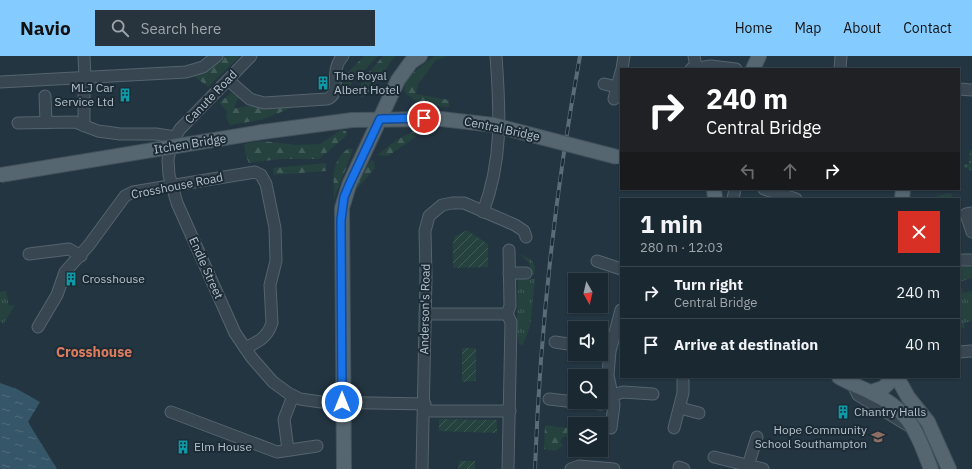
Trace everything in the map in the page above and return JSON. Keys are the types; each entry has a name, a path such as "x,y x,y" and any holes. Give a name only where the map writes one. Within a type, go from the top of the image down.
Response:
{"main road":[{"path":"344,469 342,402 342,208 349,185 398,80 411,62 420,56"},
{"path":"753,68 759,56"},
{"name":"Central Bridge","path":"380,119 441,119 494,125 619,158"},
{"name":"Itchen Bridge","path":"0,175 262,132 338,121 380,119"},
{"path":"841,378 853,385 871,392 901,411 915,429 931,469"},
{"path":"871,392 889,385 895,378"},
{"path":"897,378 908,397 928,422 944,467"}],"street":[{"path":"84,56 84,77"},
{"path":"0,82 194,71 203,67 216,56"},
{"name":"Canute Road","path":"171,186 168,160 174,136 251,56"},
{"path":"228,80 255,101 264,103 327,99 334,95 336,91 335,69 337,62 343,56"},
{"path":"496,56 500,137 495,174 483,212 515,225 524,231 526,237"},
{"path":"621,68 624,56"},
{"path":"840,68 842,56"},
{"path":"694,64 732,68"},
{"path":"614,99 620,74"},
{"path":"604,84 617,87"},
{"path":"84,88 84,126"},
{"path":"960,89 972,90"},
{"path":"45,96 46,121"},
{"path":"18,123 46,121 75,122 98,131 120,134 156,134 174,136"},
{"name":"Crosshouse Road","path":"38,327 57,295 66,272 81,256 125,196 133,192 255,172 260,175 266,184 275,228 276,261 270,285 272,324 262,340 245,348"},
{"name":"Endle Street","path":"171,186 177,203 226,313 245,348 273,382 293,396"},
{"path":"767,190 793,198"},
{"name":"Anderson's Road","path":"422,469 425,408 425,230 430,216 436,210 452,203 464,203 483,212"},
{"path":"972,212 966,214 972,232"},
{"path":"29,254 69,249 81,256"},
{"path":"508,469 511,322 507,314 510,306 509,250"},
{"path":"960,260 972,260"},
{"path":"597,261 620,269"},
{"path":"509,273 526,274"},
{"path":"425,314 507,314"},
{"path":"608,346 620,314"},
{"path":"555,342 568,344"},
{"path":"960,352 972,351"},
{"path":"607,361 614,410 611,428"},
{"path":"674,428 683,392 683,378"},
{"path":"853,385 858,394 915,429"},
{"path":"608,400 623,392 653,394"},
{"path":"288,450 284,419 293,396 300,399 321,402 510,411"},
{"path":"549,399 568,401"},
{"path":"680,408 699,413"},
{"path":"171,412 277,452 317,446"},
{"path":"748,466 757,437"},
{"path":"714,457 724,465 748,466 763,469"},
{"path":"571,469 579,466 614,469"}],"green space":[{"path":"221,56 240,56 208,87 194,76"},
{"path":"364,56 378,56 348,87 341,84 348,73"},
{"path":"383,56 395,56 370,91 362,98 357,93 364,78"},
{"path":"434,56 448,56 436,60 418,84 416,94 449,100 449,107 424,104 409,96 404,91 407,78"},
{"path":"231,93 239,97 234,108 249,106 294,107 261,120 230,125 226,117 227,111 219,103"},
{"path":"430,127 388,156 378,155 402,137 415,131"},
{"path":"341,130 346,131 347,135 319,159 280,159 249,163 246,156 244,144 263,141 297,145 320,144"},
{"path":"349,148 353,150 334,199 334,171 339,159"},
{"path":"970,150 972,150 972,171 964,167 964,164 969,164"},
{"path":"371,160 374,161 375,168 351,196 361,174"},
{"path":"326,163 326,171 274,175 273,168"},
{"path":"951,193 953,198 938,198 937,196"},
{"path":"467,230 488,244 488,267 453,268 454,237"},
{"path":"520,254 532,260 535,268 534,275 528,275 530,264"},
{"path":"960,267 972,267 972,278 960,282"},
{"path":"518,279 535,279 530,326 523,345 519,344 517,329"},
{"path":"960,282 963,293 972,291 972,321 964,323 965,328 960,329"},
{"path":"6,291 9,306 15,305 4,323 0,322 0,292"},
{"path":"462,348 476,348 476,381 462,382"},
{"path":"439,419 497,420 497,433 439,431"},
{"path":"545,425 568,428 568,436 563,437 560,441 563,446 555,451 544,449"},
{"path":"459,461 475,461 475,469 458,469"}],"water":[{"path":"0,383 17,389 40,402 28,422 57,469 0,469"}],"railway":[{"path":"535,469 537,417 550,262 563,158 580,56"}],"place":[{"name":"The Royal Albert Hotel","path":"323,83"},
{"name":"MLJ Car Service Ltd","path":"125,95"},
{"name":"Crosshouse","path":"71,279"},
{"name":"Chantry Halls","path":"843,412"},
{"name":"Hope Community School Southampton","path":"878,437"},
{"name":"Elm House","path":"183,447"}],"district":[{"name":"Crosshouse","path":"94,352"}],"route":[{"path":"342,402 341,220 344,197 380,119 424,118"}]}
